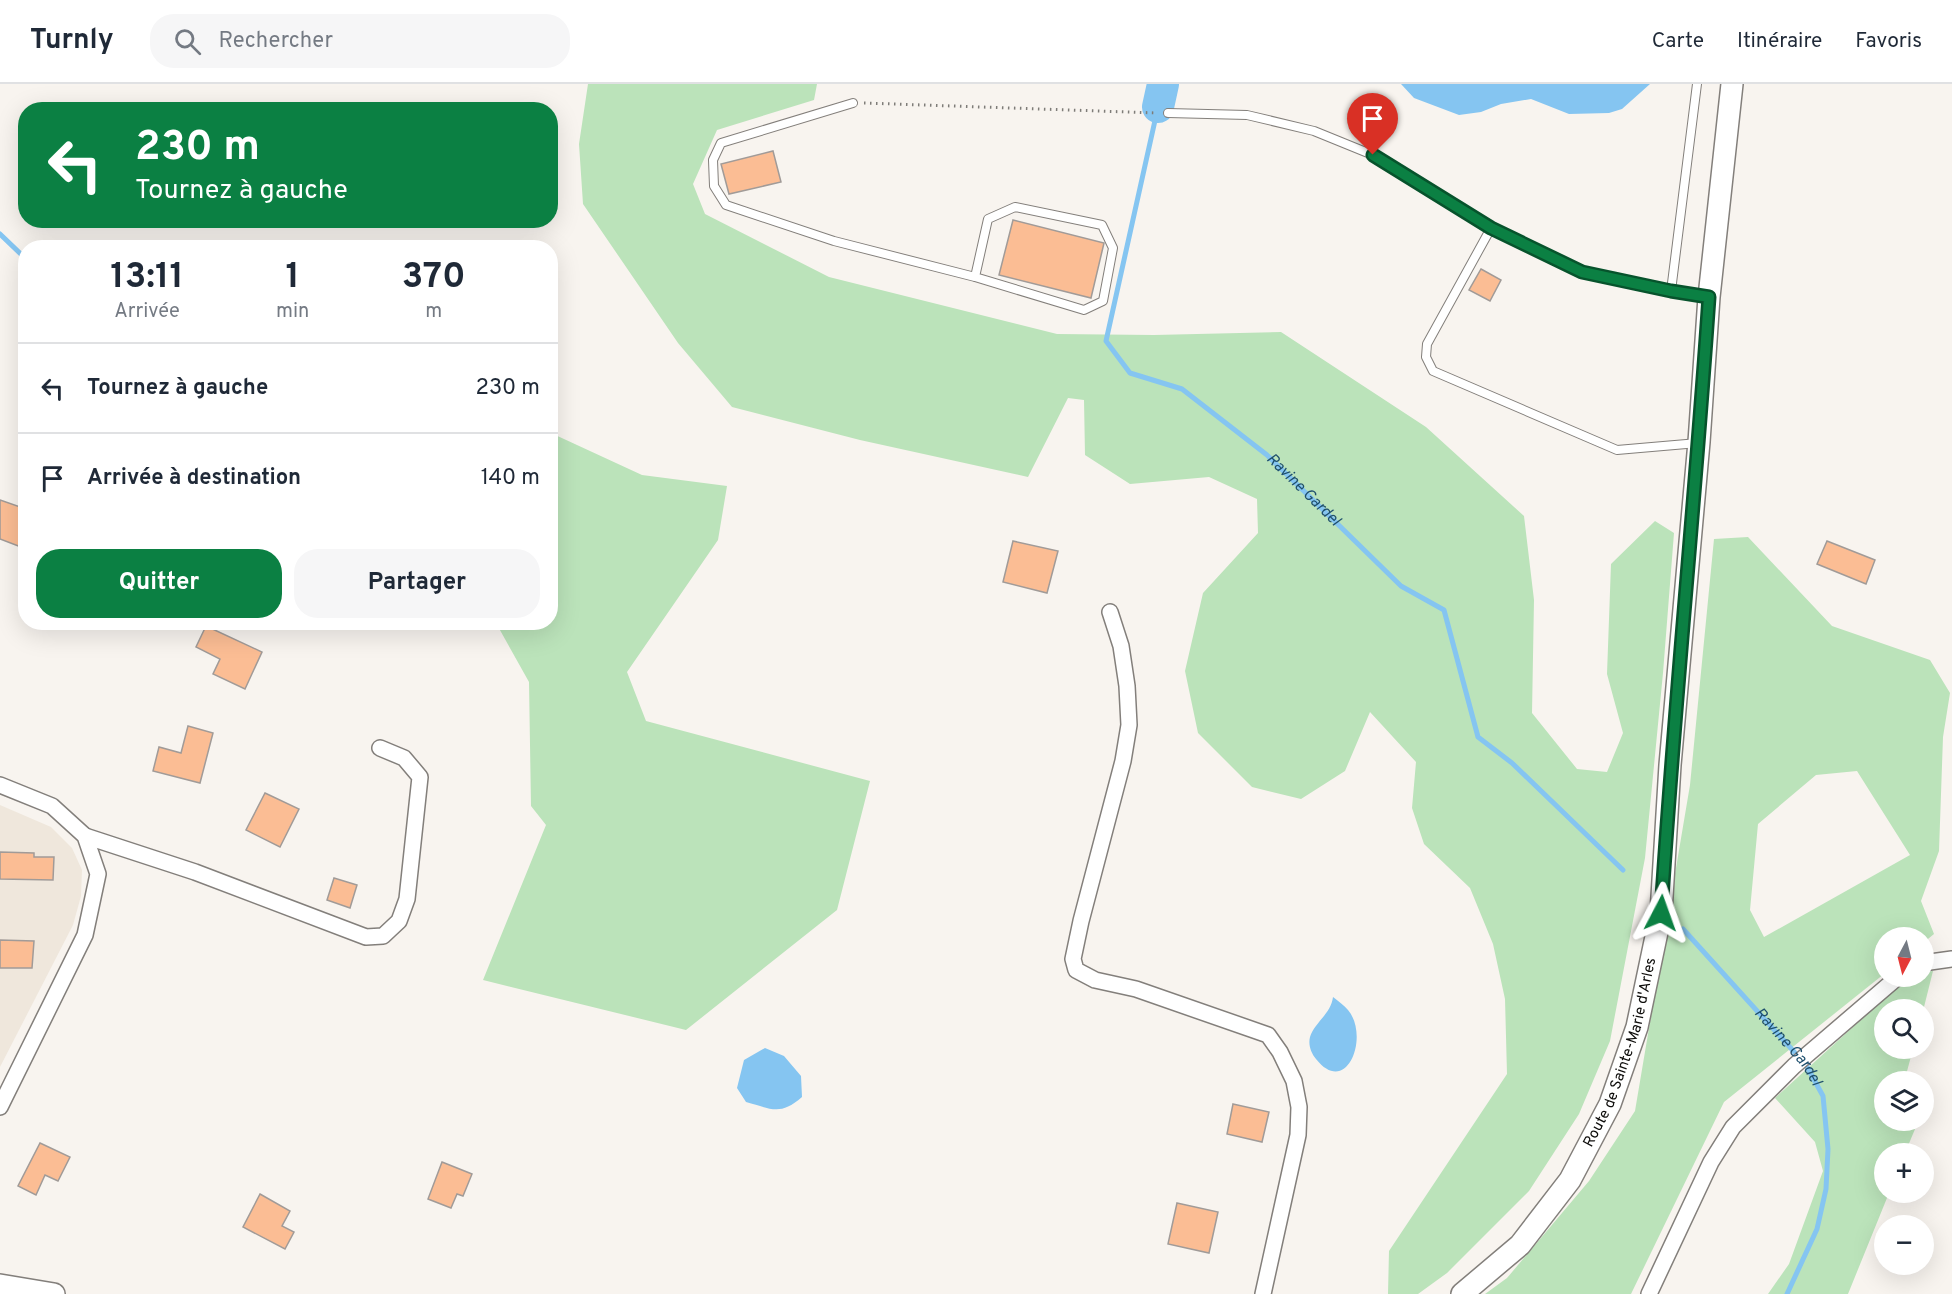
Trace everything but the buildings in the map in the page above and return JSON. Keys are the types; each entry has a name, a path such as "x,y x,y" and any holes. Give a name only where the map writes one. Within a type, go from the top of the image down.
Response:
{"main road":[{"name":"Route de Sainte-Marie d'Arles","path":"1462,1294 1520,1245 1570,1180 1610,1104 1638,1027 1661,913 1670,765 1699,442 1709,297 1732,84"},
{"path":"0,1285 54,1294"}],"street":[{"path":"1110,612 1121,646 1127,686 1129,724 1123,761 1073,959 1076,970 1095,980 1136,988 1268,1035 1280,1052 1294,1081 1299,1107 1298,1135 1263,1294"},
{"path":"0,785 52,806 85,836 195,872 366,938 383,936 399,921 406,899 420,777 404,758 380,748"},
{"path":"0,1107 85,935 98,874 85,836"},
{"path":"1934,961 1952,959"},
{"path":"1649,1294 1711,1162 1733,1127 1794,1065 1886,987"}],"lane":[{"path":"1671,291 1697,84"},
{"path":"854,103 721,143 713,160 714,186 726,205 834,241 975,277 1084,310 1103,301 1113,249 1102,225 1015,207 988,219 975,277"},
{"path":"1168,113 1247,116 1314,131 1373,155 1491,228 1582,272 1709,297"},
{"path":"1491,228 1427,344 1426,357 1433,371 1617,450 1699,442"}],"path":[{"path":"854,103 1150,112"}],"shaded area":[{"path":"0,805 51,827 72,848 82,870 81,896 73,925 0,1067"}],"green space":[{"path":"588,84 817,84 814,100 717,130 693,184 705,214 829,277 1057,334 1154,335 1281,332 1426,427 1524,516 1534,600 1532,713 1577,769 1607,772 1623,733 1607,674 1611,564 1655,521 1674,533 1645,858 1610,1041 1579,1114 1529,1191 1447,1273 1418,1294 1388,1294 1389,1251 1507,1074 1505,999 1493,944 1470,888 1424,844 1412,808 1416,762 1370,712 1345,771 1301,799 1252,787 1198,733 1185,671 1203,593 1258,533 1257,499 1209,477 1130,484 1085,455 1084,400 1068,398 1028,477 860,440 732,407 678,343 583,204 579,144"},
{"path":"558,436 642,475 727,486 718,540 627,672 646,721 870,781 837,910 686,1030 483,980 546,825 531,806 529,682 500,630 558,630"},
{"path":"1748,537 1832,626 1930,660 1950,693 1943,737 1939,851 1921,901 1931,927 1874,927 1874,982 1724,1102 1631,1294 1485,1294 1507,1278 1589,1181 1635,1111 1690,785 1714,539","holes":["1857,771 1910,855 1764,937 1750,910 1758,824 1816,775"]},
{"path":"1897,987 1929,987 1926,999 1884,999"},
{"path":"1874,1008 1874,1059 1910,1059 1907,1071 1874,1071 1874,1131 1914,1131 1909,1143 1874,1143 1874,1203 1885,1203 1880,1215 1874,1215 1874,1230 1848,1294 1768,1294 1789,1264 1823,1171 1815,1142 1775,1098"}],"water":[{"path":"1401,84 1650,84 1622,109 1609,113 1569,114 1531,99 1501,104 1481,112 1459,115 1414,98"},
{"path":"1333,997 1348,1010 1357,1034 1352,1059 1346,1067 1337,1071 1327,1069 1316,1059 1309,1043 1312,1032 1332,1003"},
{"path":"765,1048 784,1056 801,1076 802,1097 788,1107 769,1109 746,1102 737,1088 744,1060"}],"waterway":[{"name":"Ravine Gardel","path":"1158,107 1163,84"},
{"name":"Ravine Gardel","path":"1158,107 1106,341 1130,373 1182,389 1267,455 1401,586 1444,610 1478,737 1512,763 1623,870"},
{"path":"0,234 18,251"},
{"name":"Ravine Gardel","path":"1683,929 1806,1065 1823,1096 1828,1149 1826,1189 1817,1229 1787,1294"}],"route":[{"path":"1373,155 1491,228 1582,272 1709,297 1699,442 1670,765 1661,913"}]}
